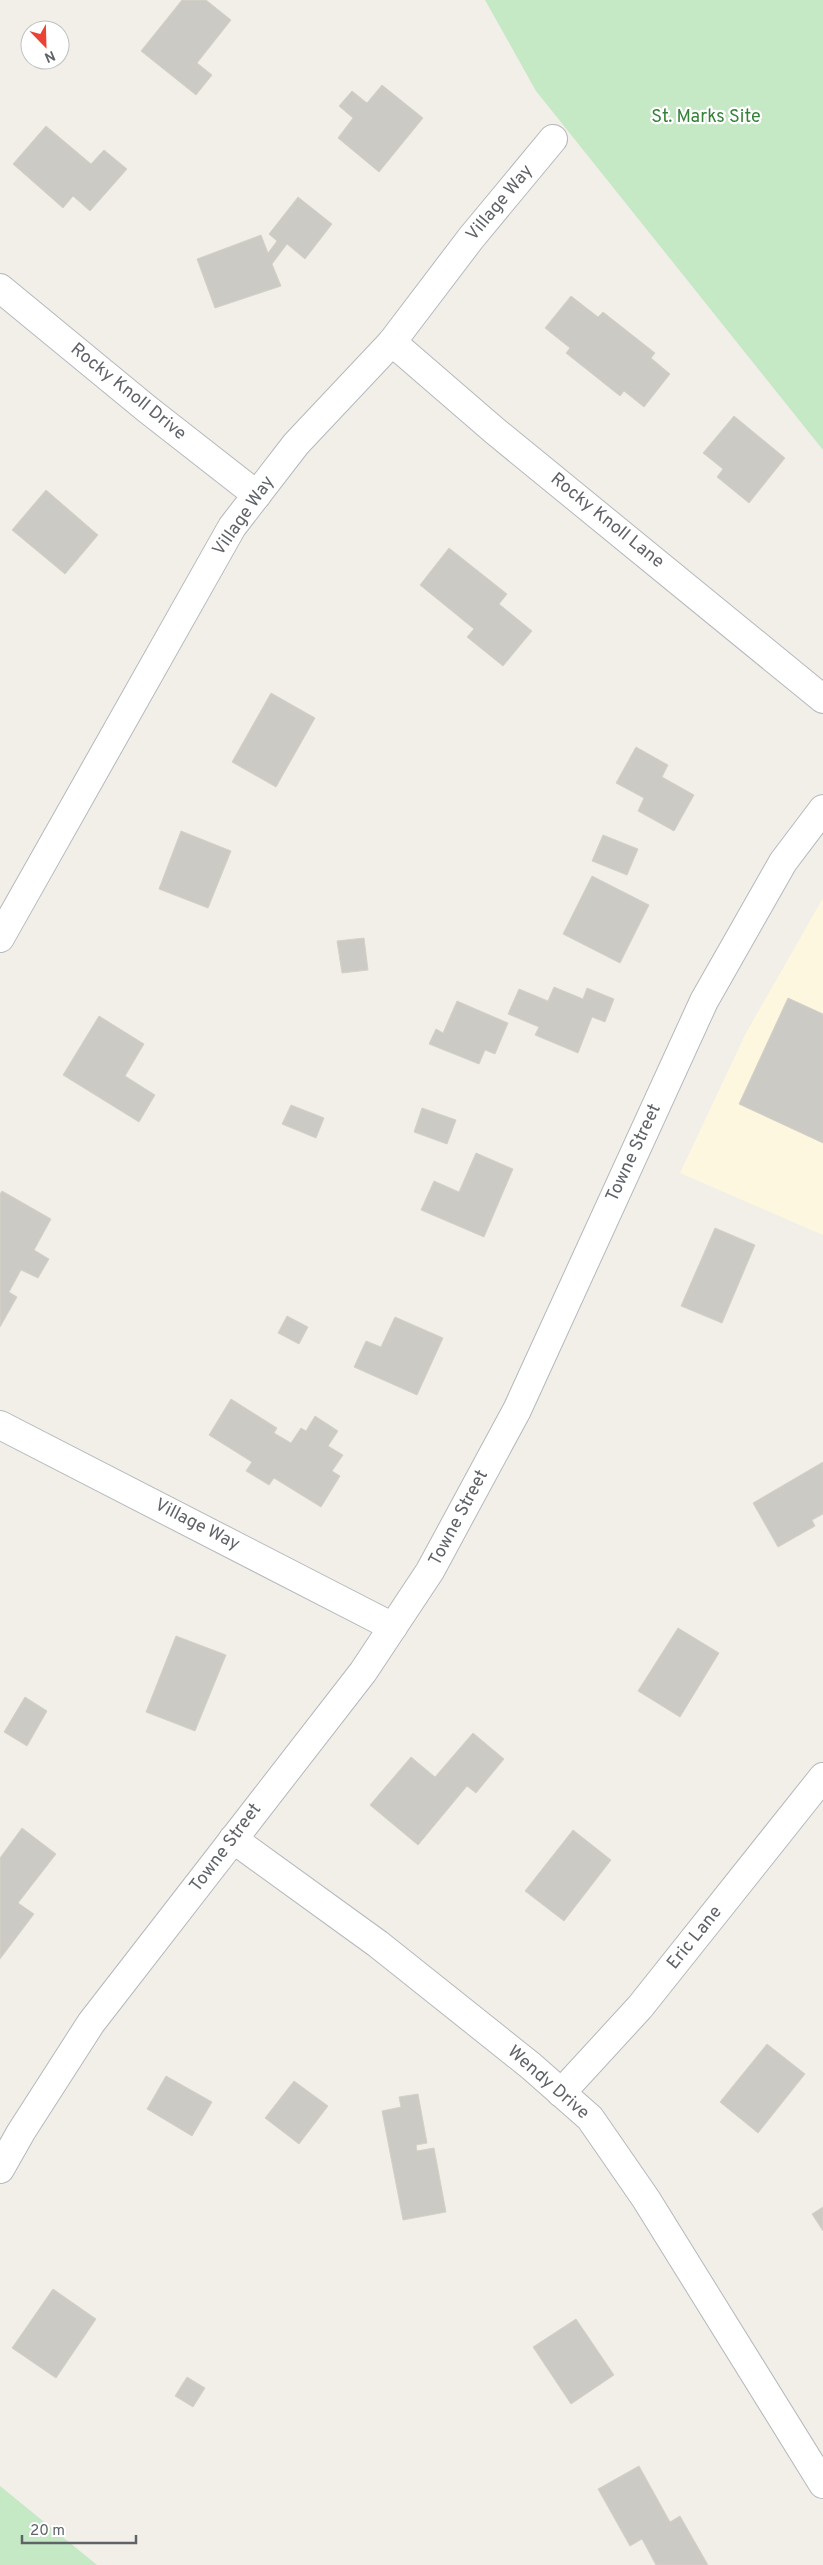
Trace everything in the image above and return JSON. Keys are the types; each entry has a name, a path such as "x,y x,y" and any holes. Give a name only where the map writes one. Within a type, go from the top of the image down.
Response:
{"street":[{"name":"Village Way","path":"0,938 232,527 296,444 392,342 470,238 553,139"},
{"name":"Rocky Knoll Drive","path":"0,288 147,409 257,495"},
{"name":"Rocky Knoll Lane","path":"392,342 495,431 823,698"},
{"name":"Towne Street","path":"0,2170 21,2132 91,2023 363,1672 430,1571 517,1410 704,1001 783,862 823,809"},
{"name":"Village Way","path":"0,1425 393,1627"},
{"name":"Eric Lane","path":"561,2093 640,2007 823,1777"},
{"name":"Wendy Drive","path":"233,1839 378,1944 590,2118 646,2199 823,2484"}],"shaded area":[{"path":"823,898 823,1235 680,1173 746,1033"}],"green space":[{"name":"St. Marks Site","path":"485,0 823,0 823,450 536,91"},
{"path":"0,2486 97,2565 0,2565"}],"building":[{"path":"182,0 206,0 231,20 197,63 212,75 196,95 141,51"},
{"path":"382,85 423,118 379,172 338,138 353,118 339,106 352,91 367,103"},
{"path":"46,126 91,164 104,150 127,169 90,211 73,196 63,208 13,164"},
{"path":"298,197 332,224 305,259 287,244 272,264 281,286 215,308 197,259 261,235 268,253 277,241 269,234"},
{"path":"571,296 598,317 603,312 655,353 651,358 670,374 644,407 624,391 620,396 566,353 570,348 545,328"},
{"path":"734,416 785,458 749,503 717,477 723,469 703,453"},
{"path":"46,490 98,535 65,574 12,530"},
{"path":"449,548 507,594 499,604 532,631 503,666 467,637 474,629 420,585"},
{"path":"271,693 315,718 276,787 232,762"},
{"path":"636,747 668,765 662,777 694,795 674,831 638,811 644,798 616,783"},
{"path":"181,831 231,851 208,908 159,889"},
{"path":"603,835 638,849 627,875 592,861"},
{"path":"592,876 649,905 620,963 563,934"},
{"path":"364,938 368,970 342,973 337,941"},
{"path":"554,987 583,999 587,988 614,999 605,1022 592,1017 578,1053 535,1035 539,1027 508,1014 519,989 548,1001"},
{"path":"788,998 823,1014 823,1143 739,1104"},
{"path":"457,1001 508,1023 495,1054 485,1050 479,1064 429,1044 436,1029 443,1033"},
{"path":"99,1016 144,1044 125,1076 155,1095 139,1122 63,1075"},
{"path":"291,1105 324,1118 316,1138 282,1124"},
{"path":"422,1108 456,1120 447,1144 414,1132"},
{"path":"476,1153 513,1169 484,1237 421,1210 434,1181 459,1192"},
{"path":"2,1191 51,1219 34,1250 49,1259 38,1278 21,1270 9,1292 17,1297 0,1327 0,1194"},
{"path":"715,1228 755,1245 722,1323 681,1306"},
{"path":"287,1316 308,1327 299,1344 278,1333"},
{"path":"395,1317 443,1338 417,1395 354,1367 366,1341 381,1347"},
{"path":"231,1399 277,1428 274,1433 291,1443 301,1428 306,1431 315,1416 338,1431 328,1446 343,1455 332,1471 340,1476 321,1507 274,1478 269,1485 246,1471 252,1462 209,1435"},
{"path":"823,1462 823,1514 812,1520 815,1526 778,1547 753,1503"},
{"path":"678,1628 719,1653 680,1717 638,1691"},
{"path":"176,1636 226,1655 195,1731 146,1712"},
{"path":"25,1697 47,1711 27,1746 4,1732"},
{"path":"473,1733 504,1759 476,1793 467,1786 418,1845 370,1805 411,1757 435,1777"},
{"path":"22,1828 56,1854 18,1903 34,1914 0,1959 0,1858"},
{"path":"573,1830 611,1860 564,1921 525,1891"},
{"path":"767,2044 805,2074 758,2133 720,2102"},
{"path":"166,2076 212,2102 192,2136 147,2109"},
{"path":"294,2081 328,2106 299,2144 265,2118"},
{"path":"418,2094 427,2143 416,2145 417,2151 434,2148 446,2212 403,2220 382,2111 401,2107 399,2097"},
{"path":"823,2207 823,2231 812,2214"},
{"path":"53,2289 96,2319 56,2378 12,2348"},
{"path":"576,2319 614,2375 571,2404 533,2347"},
{"path":"187,2377 205,2388 193,2407 175,2396"},
{"path":"639,2466 670,2522 680,2516 708,2565 656,2565 642,2539 630,2546 598,2489"}]}
